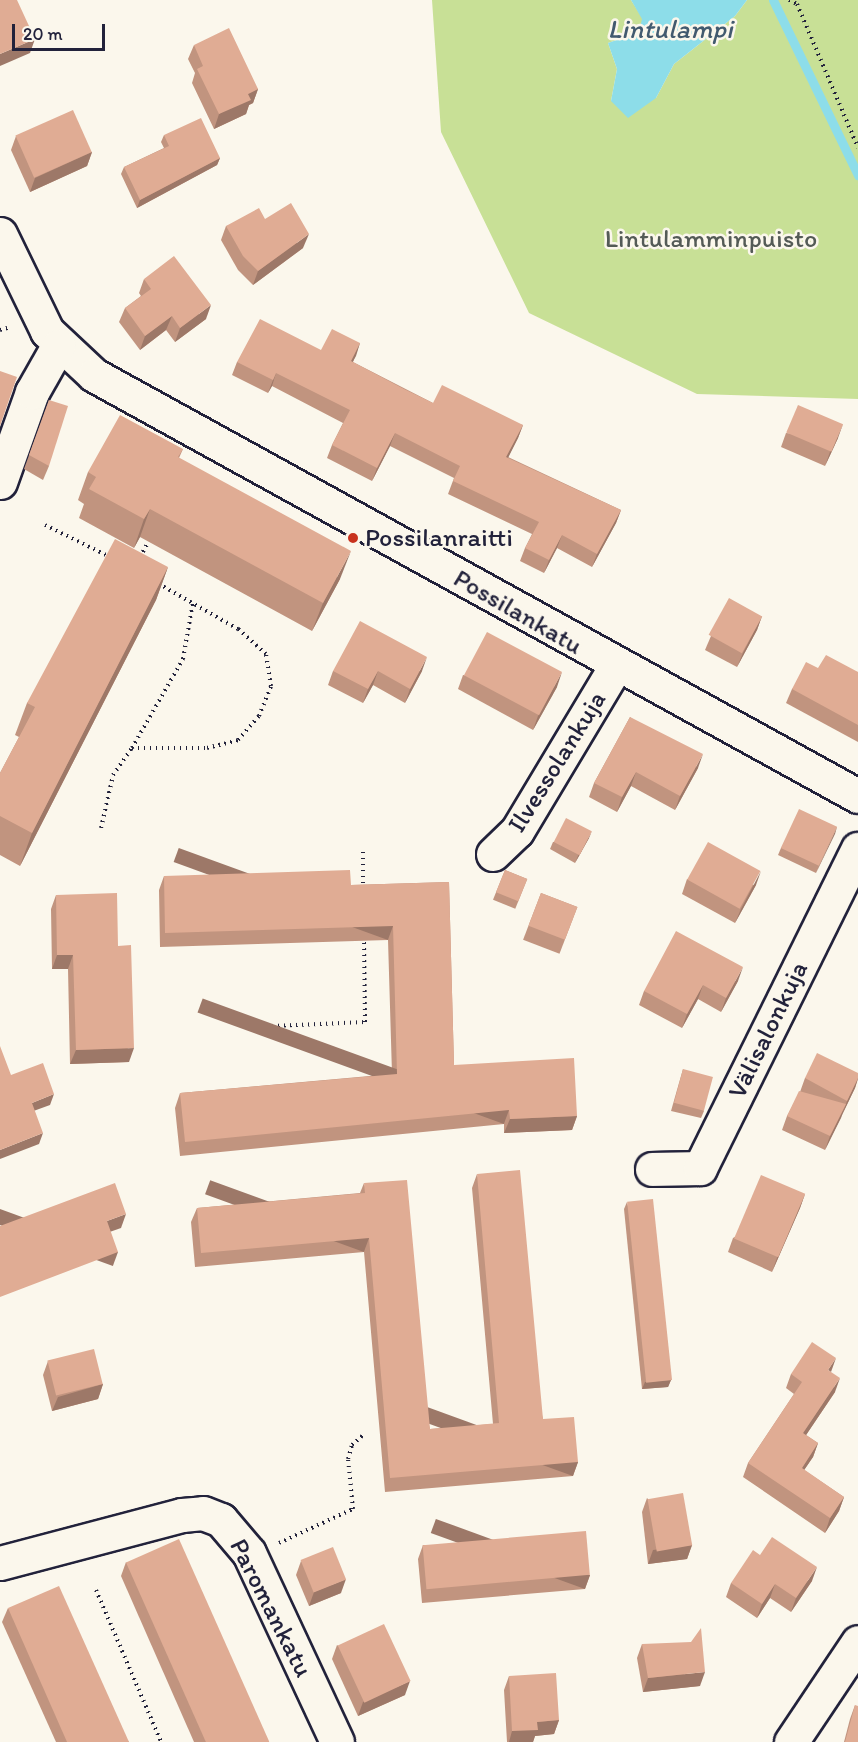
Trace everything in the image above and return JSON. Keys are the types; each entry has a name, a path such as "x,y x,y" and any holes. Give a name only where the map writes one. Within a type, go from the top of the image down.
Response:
{"street":[{"name":"Possilankatu","path":"0,234 36,313 58,346 94,375 615,667 858,796"},
{"path":"0,482 32,392 58,346"},
{"name":"Ilvessolankuja","path":"493,854 517,831 615,667"},
{"name":"Välisalonkuja","path":"652,1169 700,1168 858,849"},
{"name":"Paromankatu","path":"0,1563 182,1515 203,1513 221,1520 249,1553 338,1742"},
{"path":"791,1742 858,1642"}],"path":[{"path":"789,0 797,4 858,148"},
{"path":"45,525 113,559"},
{"path":"138,560 155,530"},
{"path":"132,748 207,748 238,740 259,716 272,686 266,654 193,602 152,581"},
{"path":"101,828 113,775 132,748 183,659 193,602"},
{"path":"363,852 364,897"},
{"path":"248,1027 365,1022 364,931"},
{"path":"273,1546 353,1509 348,1459 352,1445 363,1435"},
{"path":"96,1590 161,1742"}],"green space":[{"name":"Lintulamminpuisto","path":"432,0 631,0 643,19 639,32 608,43 617,69 611,101 656,98 674,64 735,16 747,0 858,0 858,399 697,394 529,313 441,132"}],"water":[{"name":"Lintulampi","path":"631,0 747,0 735,16 674,64 656,98 628,118 611,101 617,69 608,43 639,32 642,19"}],"building":[{"path":"0,0 17,0 35,39 0,54"},
{"path":"229,28 258,89 248,94 251,100 219,114 197,69 203,66 194,45"},
{"path":"73,110 92,152 34,178 15,136"},
{"path":"201,118 220,158 140,200 124,167 169,146 164,135"},
{"path":"291,203 309,234 258,271 243,256 226,226 259,208 265,219"},
{"path":"174,256 211,305 180,328 172,316 145,336 125,308 151,289 144,279"},
{"path":"260,319 321,350 332,329 360,343 351,361 404,389 433,403 442,385 523,425 506,457 621,510 597,554 562,535 549,560 525,548 539,522 453,481 460,466 395,433 377,468 332,445 350,410 276,373 273,380 237,362"},
{"path":"0,371 17,377 0,426"},
{"path":"49,400 68,406 49,466 29,455"},
{"path":"798,405 843,424 831,452 786,433"},
{"path":"120,415 183,449 178,457 351,551 323,603 150,509 144,519 89,489 96,477 88,472"},
{"path":"115,539 168,567 32,833 0,816 0,773 35,707 27,703"},
{"path":"729,598 762,616 742,653 709,635"},
{"path":"360,621 427,657 410,689 378,671 368,689 333,671"},
{"path":"487,632 562,672 539,715 464,675"},
{"path":"826,655 858,672 858,725 792,689 806,662 818,668"},
{"path":"630,717 703,754 680,796 636,772 622,797 594,783"},
{"path":"799,809 837,827 819,866 781,848"},
{"path":"566,818 592,831 580,855 554,842"},
{"path":"708,842 760,871 740,909 687,880"},
{"path":"350,870 351,885 449,882 454,1065 574,1058 577,1116 510,1119 509,1110 185,1142 180,1093 397,1074 393,926 165,933 164,876"},
{"path":"505,870 527,879 518,901 496,892"},
{"path":"117,893 118,946 131,945 134,1048 76,1050 73,955 57,955 56,895"},
{"path":"541,893 577,907 565,940 528,926"},
{"path":"676,931 743,967 726,998 703,985 687,1014 644,991"},
{"path":"0,1046 11,1075 43,1063 54,1094 32,1103 43,1133 0,1150"},
{"path":"817,1053 858,1073 858,1078 847,1101 805,1078"},
{"path":"683,1069 713,1077 704,1111 674,1103"},
{"path":"799,1091 846,1104 830,1136 787,1116"},
{"path":"520,1170 543,1419 574,1417 578,1462 390,1478 369,1238 201,1253 197,1208 365,1193 364,1183 407,1180 430,1429 499,1423 477,1174"},
{"path":"761,1175 805,1194 778,1257 734,1239"},
{"path":"115,1183 126,1214 107,1221 118,1252 0,1297 0,1226"},
{"path":"653,1199 672,1380 646,1383 627,1202"},
{"path":"812,1342 836,1358 828,1370 840,1378 803,1433 818,1443 802,1468 844,1497 830,1518 748,1463 802,1382 791,1374"},
{"path":"94,1349 103,1384 56,1396 47,1361"},
{"path":"683,1493 692,1545 657,1551 648,1499"},
{"path":"586,1531 590,1575 426,1589 423,1545"},
{"path":"772,1537 817,1567 796,1598 775,1584 762,1604 731,1583 753,1550 760,1555"},
{"path":"179,1539 269,1742 206,1742 126,1563"},
{"path":"333,1547 346,1579 314,1593 301,1560"},
{"path":"59,1586 129,1742 67,1742 8,1608"},
{"path":"384,1624 411,1681 364,1703 338,1646"},
{"path":"701,1628 705,1672 648,1678 642,1644 691,1642"},
{"path":"556,1673 559,1720 537,1722 538,1730 512,1731 509,1676"},
{"path":"855,1705 858,1706 858,1742 845,1742"}],"waterway":[{"path":"773,0 858,175"}],"place":[{"name":"Possilanraitti","path":"353,538"}]}
